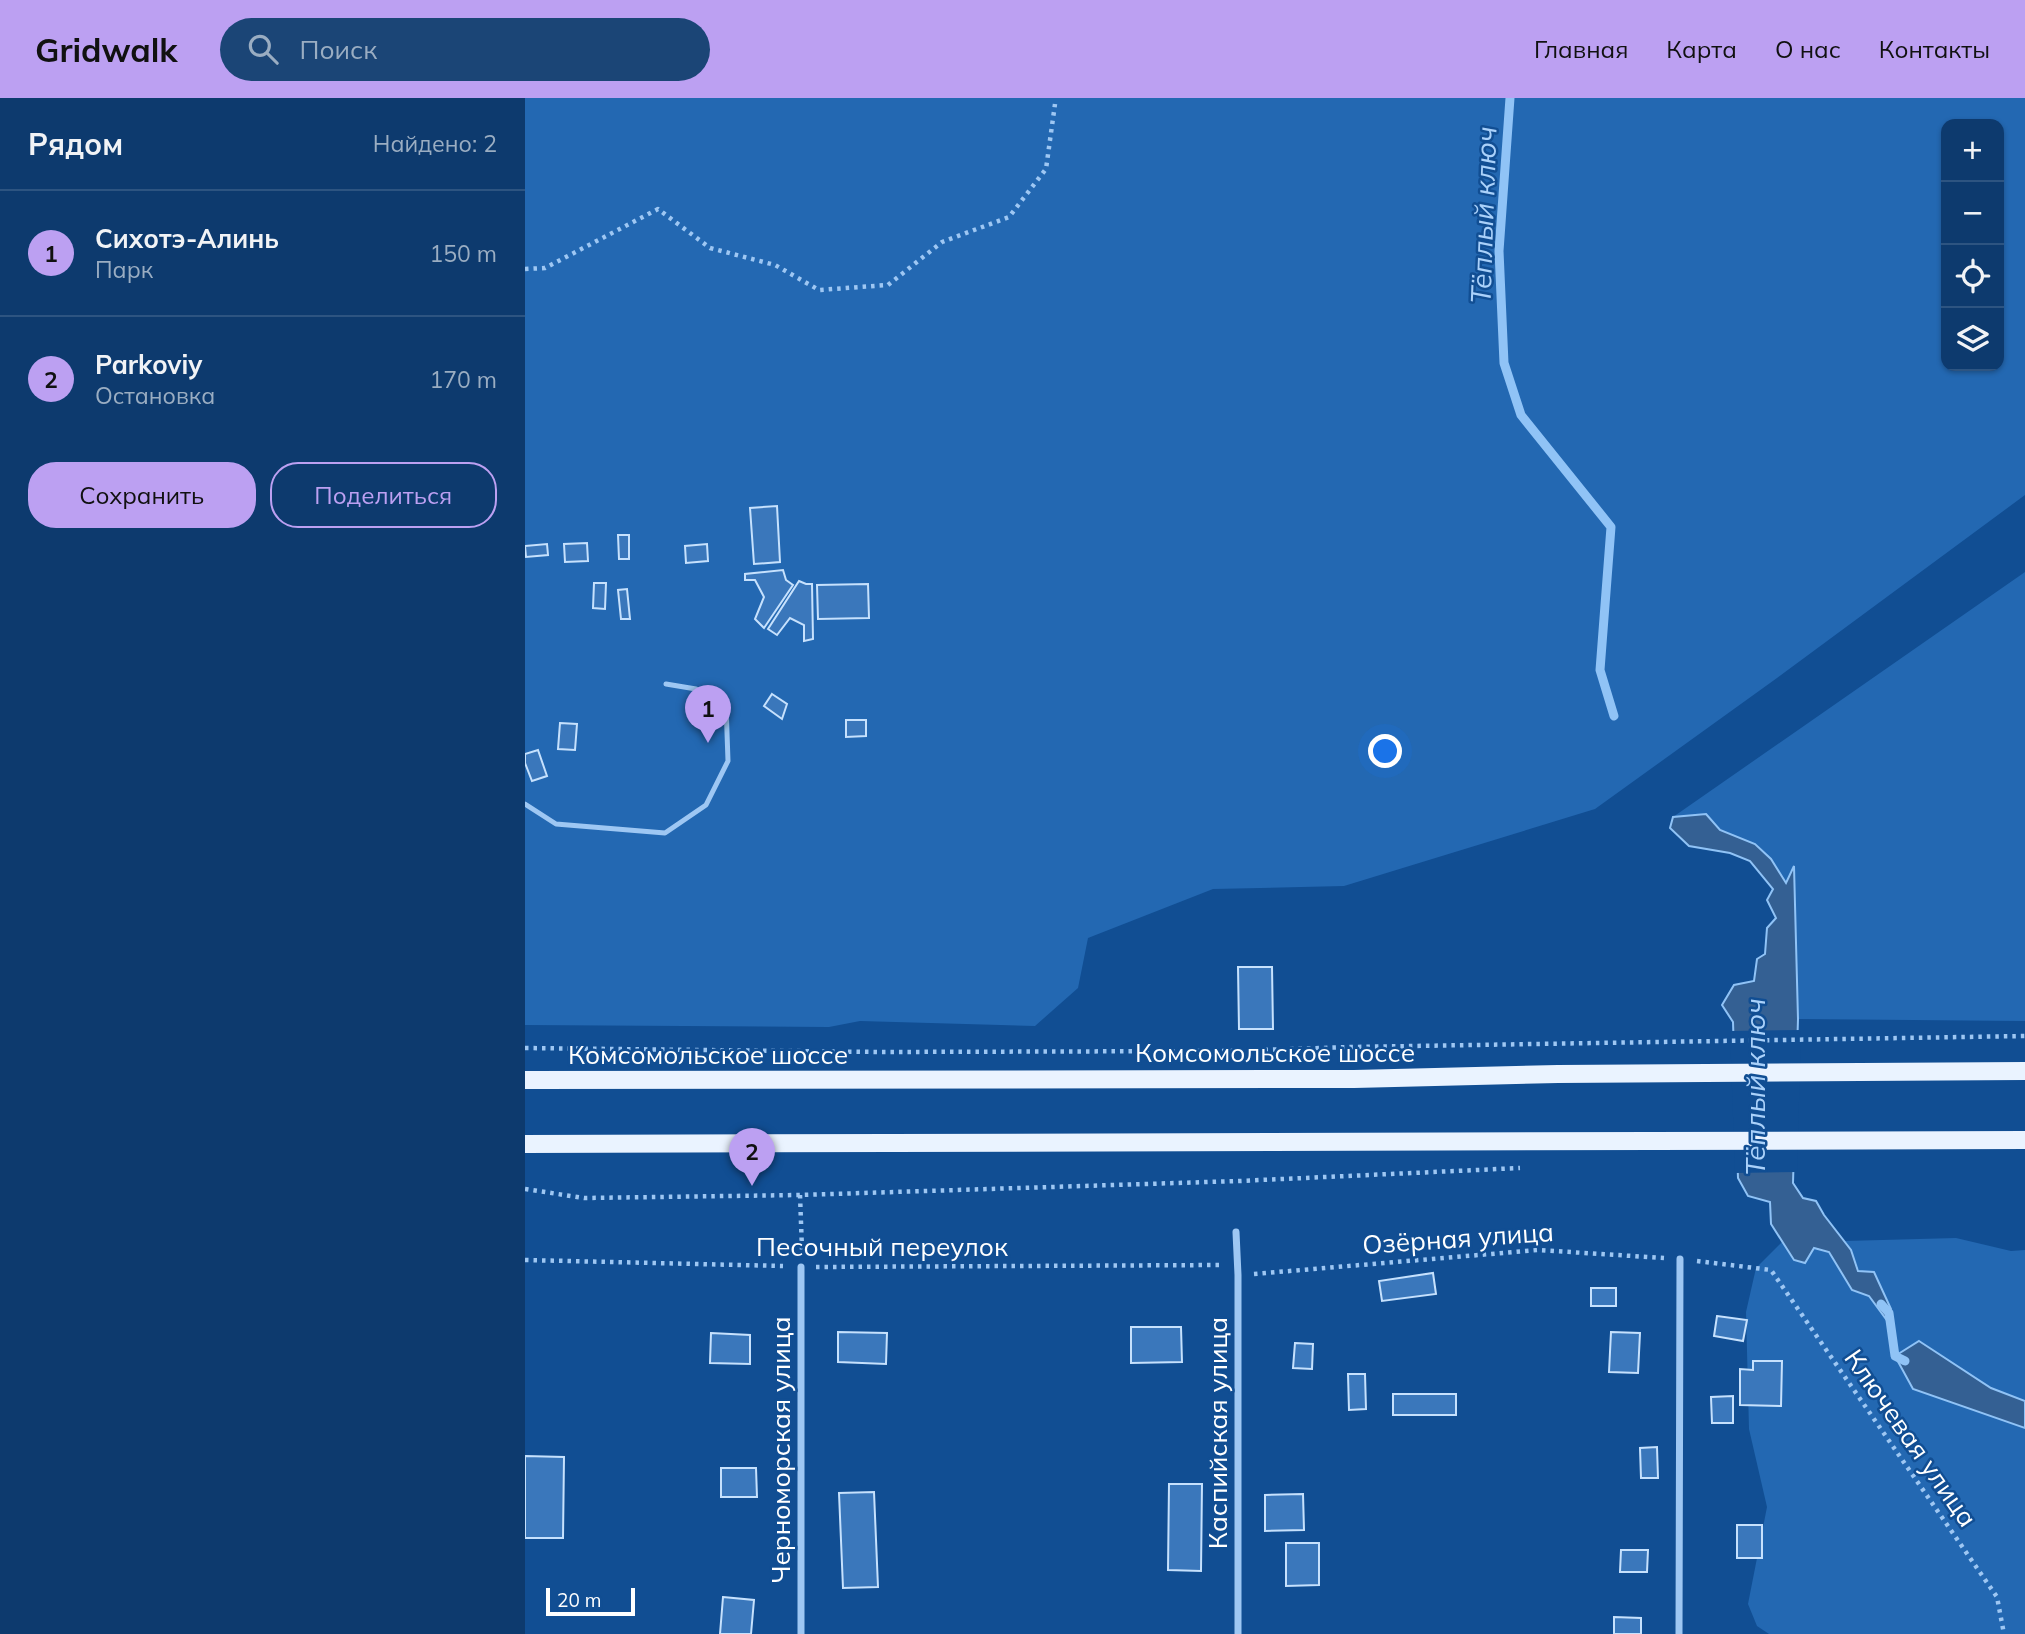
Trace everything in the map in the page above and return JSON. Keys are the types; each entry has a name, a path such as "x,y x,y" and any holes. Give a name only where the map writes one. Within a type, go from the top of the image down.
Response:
{"main road":[{"name":"Комсомольское шоссе","path":"525,1080 1354,1079 1558,1074 2025,1071"},
{"path":"525,1144 2025,1140"}],"street":[{"name":"Каспийская улица","path":"1237,1232 1238,1634"},
{"path":"1679,1634 1680,1259"},
{"name":"Черноморская улица","path":"800,1634 801,1267"}],"lane":[{"path":"525,804 556,824 665,833 706,805 728,761 726,704 697,689 666,684"}],"path":[{"path":"525,269 545,268 658,209 710,248 775,265 819,290 888,285 942,242 1009,217 1047,169 1055,104"},
{"path":"525,1048 880,1052 1215,1051 2025,1036"},
{"path":"525,1189 584,1198 800,1195 1239,1181 1525,1167"},
{"path":"800,1195 801,1247"},
{"name":"Озёрная улица","path":"1238,1275 1538,1250 1680,1259 1771,1270"},
{"name":"Песочный переулок","path":"525,1260 801,1267 1238,1265"},
{"name":"Ключевая улица","path":"1771,1270 1997,1597 2004,1634"}],"shaded area":[{"path":"525,98 2025,98 2025,495 1595,809 1344,886 1213,889 1088,938 1078,988 1035,1026 860,1021 829,1027 525,1025"},
{"path":"2025,572 2025,1021 1798,1019 1793,869 1786,884 1771,859 1755,844 1720,830 1706,814 1673,817"},
{"path":"1956,1238 2011,1251 2025,1250 2025,1401 1991,1388 1920,1341 1913,1389 2025,1428 2025,1634 1769,1634 1757,1626 1748,1604 1767,1507 1749,1429 1746,1312 1756,1268 1783,1241 1794,1260 1814,1248 1829,1252 1852,1290 1869,1296 1845,1241"}],"water":[{"path":"1706,814 1720,830 1755,844 1771,859 1786,883 1794,866 1798,1019 1793,1183 1803,1198 1816,1201 1851,1250 1858,1271 1874,1272 1891,1309 1886,1319 1869,1296 1852,1290 1829,1252 1814,1248 1805,1263 1794,1260 1771,1224 1770,1202 1748,1196 1738,1178 1733,1022 1722,1005 1734,985 1754,981 1757,959 1765,954 1767,928 1776,918 1767,900 1773,889 1750,861 1730,853 1689,846 1670,828 1673,817"},
{"path":"1919,1341 1991,1388 2025,1401 2025,1428 1913,1389 1895,1356"}],"pier":[{"path":"1801,1030 1797,1172 1735,1173 1730,1031"}],"building":[{"path":"777,506 780,562 754,564 750,508"},
{"path":"618,535 629,535 629,559 619,559"},
{"path":"587,543 588,561 565,562 564,544"},
{"path":"547,544 548,555 526,557 525,546"},
{"path":"707,544 708,561 686,563 685,546"},
{"path":"783,570 786,580 793,585 764,628 755,619 764,597 755,580 745,580 745,574"},
{"path":"799,581 812,584 813,639 804,641 804,625 790,618 777,635 768,629"},
{"path":"594,583 606,583 605,609 593,608"},
{"path":"868,584 869,618 818,619 817,585"},
{"path":"627,589 630,619 621,619 618,590"},
{"path":"772,694 787,704 782,719 764,706"},
{"path":"846,720 866,720 866,736 846,737"},
{"path":"560,723 577,724 575,750 558,749"},
{"path":"538,750 547,776 532,781 525,763 525,754"},
{"path":"1238,967 1272,967 1273,1029 1239,1029"},
{"path":"1433,1273 1436,1294 1382,1301 1379,1281"},
{"path":"1591,1288 1616,1288 1616,1306 1591,1306"},
{"path":"1717,1316 1747,1320 1743,1341 1714,1336"},
{"path":"1131,1327 1181,1327 1182,1362 1131,1363"},
{"path":"838,1332 887,1333 886,1364 838,1362"},
{"path":"1611,1332 1640,1333 1638,1373 1609,1372"},
{"path":"711,1333 750,1335 750,1364 710,1363"},
{"path":"1295,1343 1313,1344 1312,1369 1293,1368"},
{"path":"1753,1361 1782,1361 1781,1406 1740,1405 1740,1369 1753,1370"},
{"path":"1348,1374 1365,1374 1366,1409 1349,1410"},
{"path":"1393,1394 1456,1394 1456,1415 1393,1415"},
{"path":"1733,1396 1733,1423 1712,1423 1711,1397"},
{"path":"1657,1447 1658,1478 1641,1478 1640,1448"},
{"path":"525,1456 564,1457 563,1538 525,1538"},
{"path":"721,1468 756,1468 757,1497 721,1497"},
{"path":"1169,1484 1202,1484 1201,1571 1168,1570"},
{"path":"874,1492 878,1587 843,1588 839,1493"},
{"path":"1303,1494 1304,1530 1265,1531 1265,1495"},
{"path":"1737,1525 1762,1525 1762,1558 1737,1558"},
{"path":"1286,1543 1319,1543 1319,1585 1286,1586"},
{"path":"1621,1550 1648,1550 1647,1572 1620,1572"},
{"path":"723,1597 754,1600 751,1634 720,1634"},
{"path":"1614,1617 1641,1618 1641,1634 1614,1634"}],"waterway":[{"name":"Тёплый ключ","path":"1510,98 1499,251 1504,363 1521,415 1611,527 1600,670 1614,716"},
{"name":"Тёплый ключ","path":"1881,1304 1889,1313 1895,1356 1905,1361"}],"place":[{"name":"Сихотэ-Алинь","path":"708,743"},
{"name":"Parkoviy","path":"752,1186"}]}
